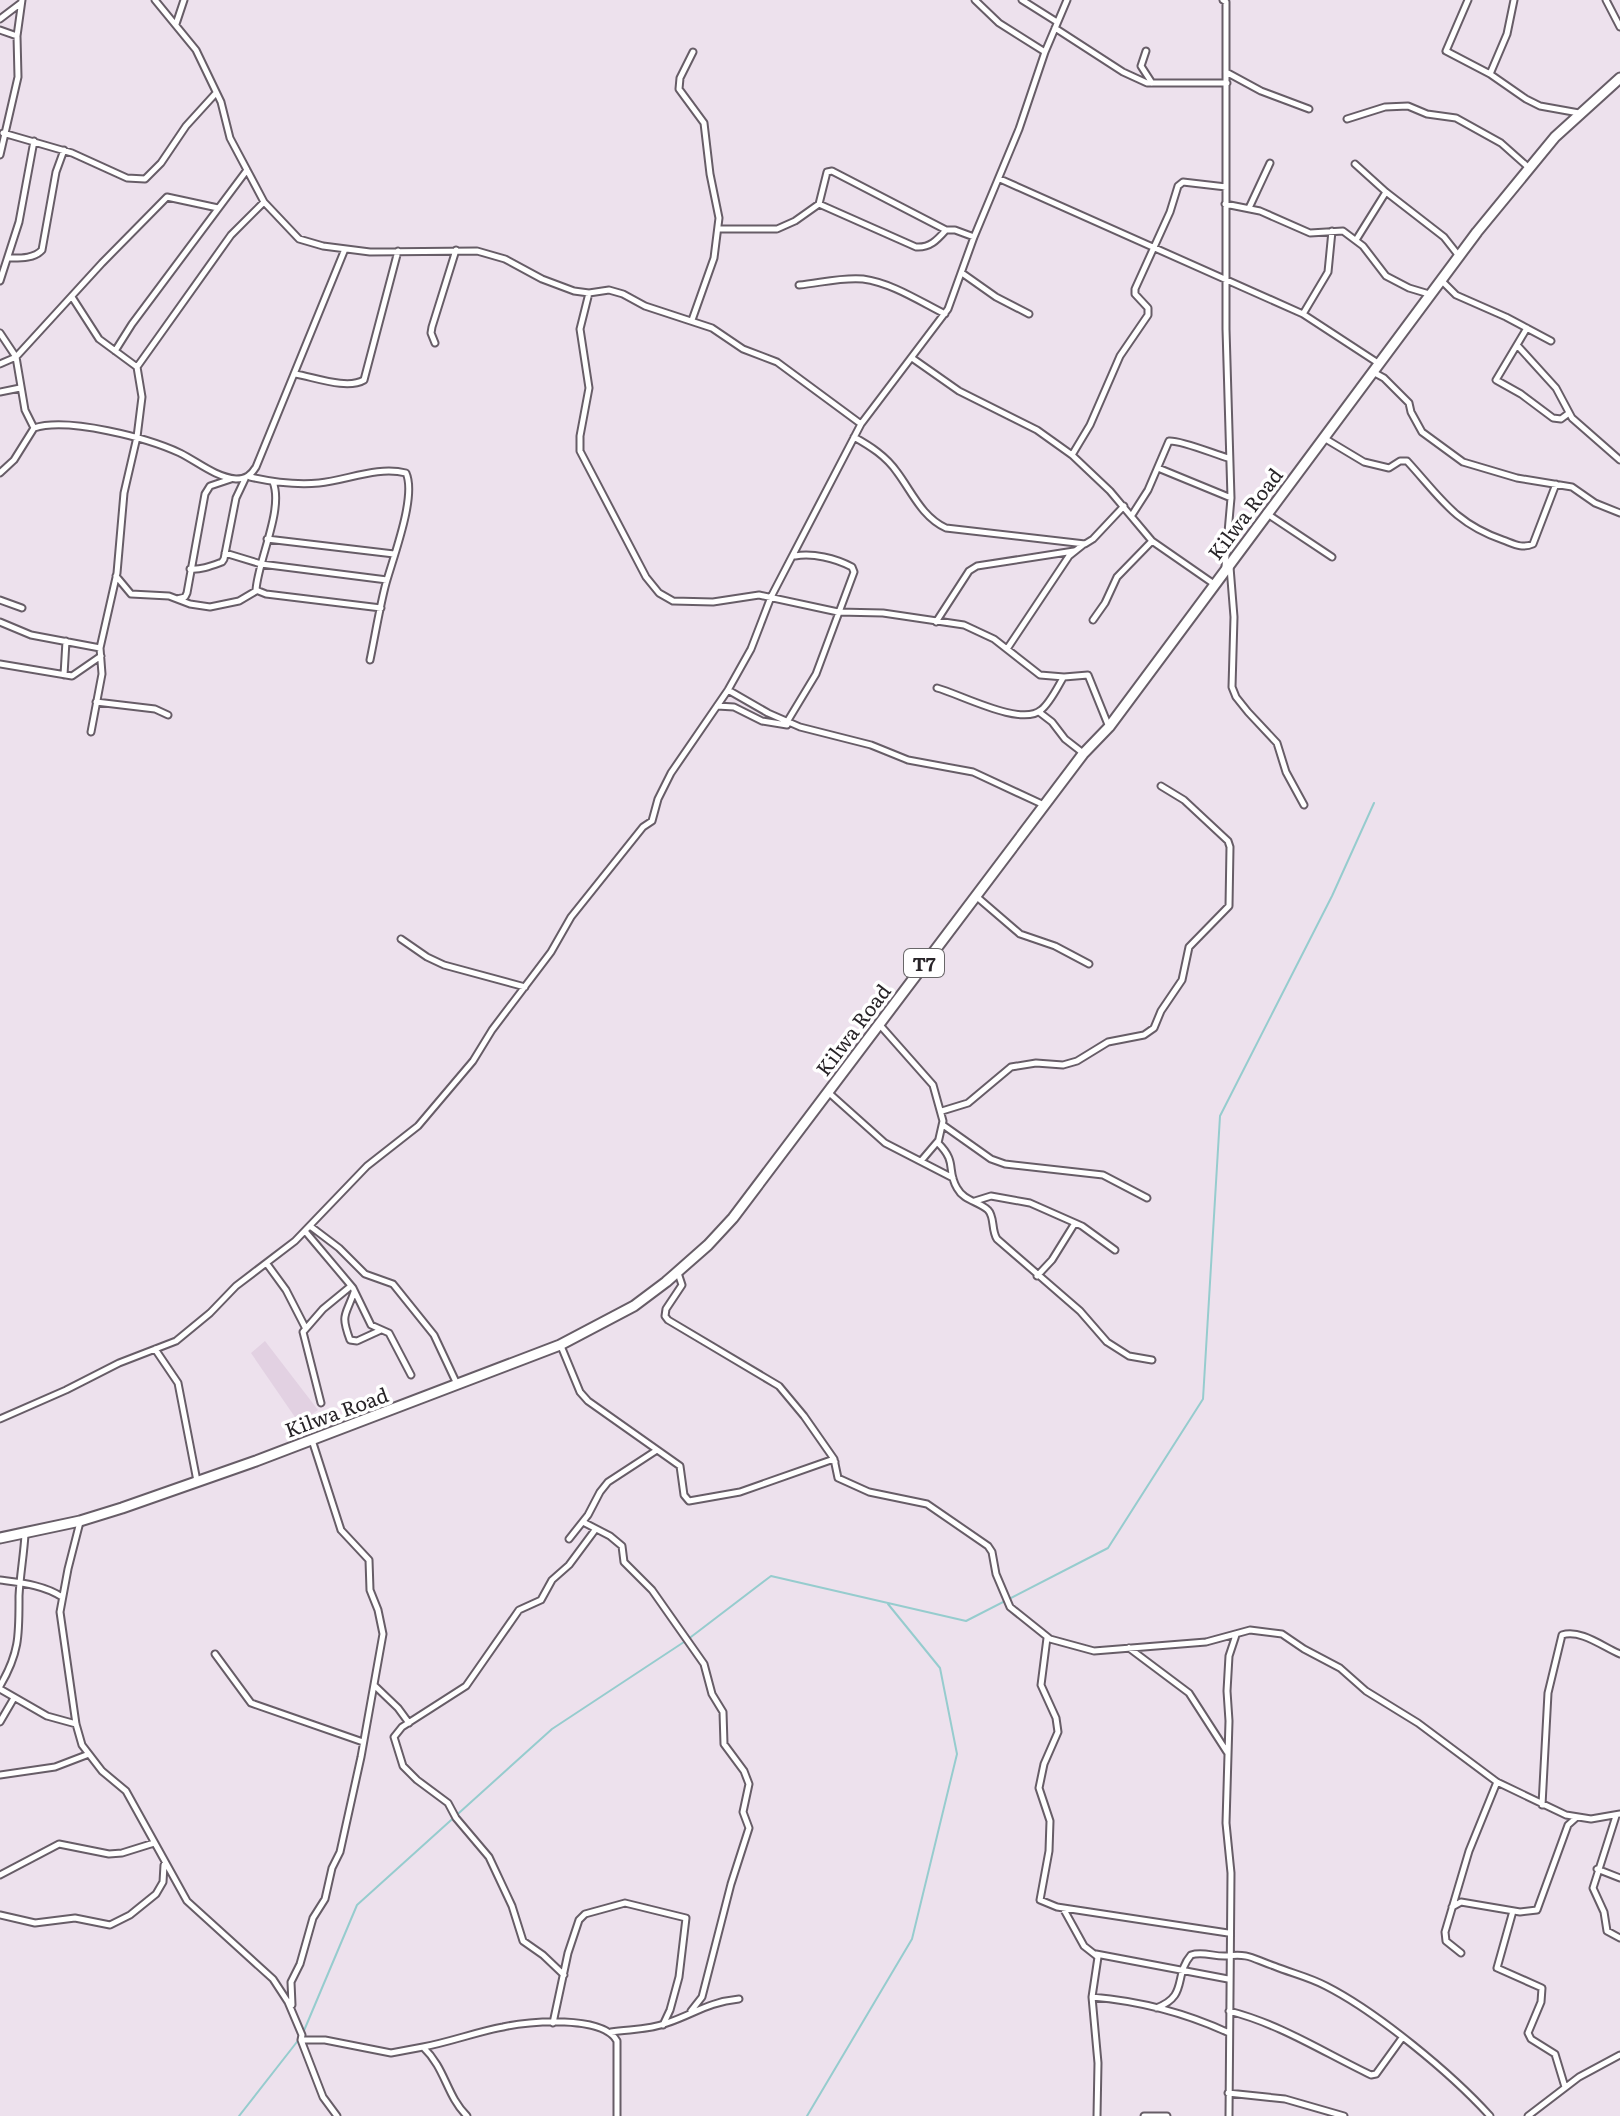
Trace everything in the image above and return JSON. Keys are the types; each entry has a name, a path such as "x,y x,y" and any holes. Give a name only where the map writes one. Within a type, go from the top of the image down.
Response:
{"highway":[{"name":"Kilwa Road","path":"0,1538 80,1521 197,1481 560,1345 634,1306 678,1272 733,1218 1083,754 1109,727 1375,367 1528,167 1620,78"}],"street":[{"path":"155,0 196,50 224,109 230,138 264,202 303,242 345,249 488,253 559,286 589,293 609,290 623,294 645,306 712,328 743,349 777,362 861,424"},
{"path":"176,24 184,0"},
{"path":"975,0 999,23 1045,52"},
{"path":"1022,0 1123,72 1153,83 1227,83"},
{"path":"0,1419 119,1363 183,1337 236,1286 305,1231 374,1159 418,1126 473,1061 571,917 643,827 652,821 658,799 671,773 728,690 751,649 771,597 861,424 945,314 1067,0"},
{"path":"1468,0 1446,49 1540,106 1580,114"},
{"path":"1490,74 1507,34 1514,0"},
{"path":"1606,0 1620,27"},
{"path":"0,19 22,1"},
{"path":"0,155 18,77 17,36 22,1"},
{"path":"1225,1 1228,458 1231,498 1227,565 1234,617 1232,687 1248,712 1277,743 1286,772 1304,805"},
{"path":"0,30 17,36"},
{"path":"1146,51 1141,66 1153,83"},
{"path":"692,320 714,258 718,229 718,204 710,174 704,123 679,89 680,78 693,52"},
{"path":"1226,72 1261,91 1309,109"},
{"path":"3,133 64,150 127,178 145,179 216,93"},
{"path":"1347,119 1385,107 1408,106 1427,114 1456,118 1501,143 1528,167"},
{"path":"0,114 8,116"},
{"path":"0,281 19,222 34,141"},
{"path":"7,258 24,258 42,250 56,172 64,150"},
{"path":"1249,208 1270,163"},
{"path":"1355,164 1444,237 1459,257"},
{"path":"115,351 247,170"},
{"path":"718,229 777,229 795,221 819,204 825,177 827,172 832,171 946,230 974,237"},
{"path":"1000,179 1303,314 1375,367 1409,403 1422,432 1463,462 1517,478 1572,487 1595,503 1620,513"},
{"path":"1072,455 1090,425 1120,356 1148,315 1148,308 1135,294 1135,289 1180,183 1226,187"},
{"path":"1356,240 1386,192"},
{"path":"0,364 16,357 167,197 218,208"},
{"path":"137,367 231,235 264,202"},
{"path":"819,204 916,247 932,244 946,230"},
{"path":"1225,204 1249,208 1290,222 1310,233 1343,231 1356,240 1386,276 1430,295"},
{"path":"1303,314 1328,272 1332,231"},
{"path":"190,569 201,570 224,559 236,498 256,467 345,249"},
{"path":"435,343 432,327 456,250"},
{"path":"295,374 358,384 364,380 398,251"},
{"path":"962,273 996,297 1029,314"},
{"path":"799,285 863,279 880,283 945,314"},
{"path":"1442,280 1456,295 1551,341"},
{"path":"589,293 580,329 589,388 580,451 646,577 659,593 673,601 713,602 748,595 771,597 838,612 883,613 975,629 1040,675 1090,677 1109,727"},
{"path":"72,297 99,339 137,367 142,397 137,437 124,493 116,575 100,648 102,674 91,732"},
{"path":"1527,328 1499,372 1497,381 1514,389 1553,418 1561,419 1569,413"},
{"path":"0,334 16,357 25,410 34,428"},
{"path":"1517,345 1556,388 1569,413 1620,460"},
{"path":"912,358 959,391 1037,430 1072,455 1124,506 1152,541 1214,584"},
{"path":"0,392 20,388"},
{"path":"34,428 71,426 137,437 232,478"},
{"path":"0,473 14,460 34,428"},
{"path":"854,437 887,460 916,501 938,524 960,531 1085,544"},
{"path":"1323,438 1364,462 1389,468 1400,461 1407,461 1466,524 1522,547 1533,544 1556,484"},
{"path":"1132,515 1148,490 1166,442 1174,440 1228,458"},
{"path":"1157,468 1231,498"},
{"path":"177,599 187,595 205,494 210,486 232,478 247,477 273,482 319,483 382,471 406,473 410,484 408,500 370,660"},
{"path":"256,591 276,494 273,482"},
{"path":"1007,649 1074,551 1093,539 1124,506"},
{"path":"1266,513 1332,557"},
{"path":"267,539 394,554"},
{"path":"1093,620 1117,577 1152,541"},
{"path":"936,622 969,571 977,566 1074,551"},
{"path":"225,553 261,564 387,580"},
{"path":"787,722 816,674 854,572 852,567 811,555 794,556"},
{"path":"116,575 131,594 169,596 211,607 239,601 256,591 381,608"},
{"path":"0,600 22,608"},
{"path":"0,622 31,635 100,648"},
{"path":"64,675 66,641"},
{"path":"0,664 76,675 101,656"},
{"path":"1039,712 1064,677"},
{"path":"937,688 1005,712 1039,712 1083,754"},
{"path":"728,690 787,722 816,733"},
{"path":"96,702 155,709 168,715"},
{"path":"716,706 734,707 762,721 871,745 908,760 973,772 1044,805"},
{"path":"942,1111 968,1103 1011,1067 1036,1063 1067,1064 1108,1042 1144,1035 1154,1028 1161,1011 1182,980 1189,947 1226,910 1231,893 1228,841 1184,800 1161,786"},
{"path":"976,897 1020,934 1055,946 1089,964"},
{"path":"401,939 444,965 525,987"},
{"path":"878,1023 933,1085 942,1111 943,1125 938,1141 921,1161"},
{"path":"827,1091 885,1143 953,1178"},
{"path":"943,1125 985,1155 1005,1164 1103,1175 1147,1198"},
{"path":"938,1141 951,1157 953,1178 960,1193 991,1213 993,1233 997,1239 1080,1311 1097,1333 1114,1347 1129,1356 1152,1360"},
{"path":"974,1202 991,1196 1028,1202 1092,1232 1099,1241 1115,1250"},
{"path":"1037,1276 1052,1260 1075,1223"},
{"path":"310,1226 339,1248 365,1274 393,1284 434,1335 457,1385"},
{"path":"305,1231 352,1288 371,1325 389,1333 411,1375"},
{"path":"267,1264 289,1294 305,1327 303,1337 321,1403"},
{"path":"678,1272 682,1285 666,1309 666,1318 779,1386 835,1462 838,1478 869,1492 927,1504 988,1546 1010,1607 1033,1623 1047,1638 1087,1651 1177,1645 1255,1630 1282,1634 1346,1672 1366,1691 1418,1723 1497,1782 1561,1814 1591,1819 1618,1814 1617,1825 1597,1869 1593,1888 1604,1912 1607,1931 1620,1938"},
{"path":"305,1327 352,1288"},
{"path":"352,1288 344,1315 351,1341 381,1330"},
{"path":"560,1345 580,1392 588,1401 680,1466 684,1495 689,1501 740,1492 775,1478 807,1471 831,1460 835,1462"},
{"path":"155,1349 178,1383 197,1481"},
{"path":"292,2010 291,1982 300,1964 313,1918 325,1899 332,1868 340,1854 383,1634 370,1590 369,1563 341,1530 312,1439"},
{"path":"569,1539 608,1482 657,1450"},
{"path":"80,1521 60,1612 76,1724 82,1745 102,1771 126,1791 187,1901 260,1966 281,1990 302,2035 301,2040 323,2097 337,2116"},
{"path":"583,1522 622,1546 624,1562 652,1590 700,1657 712,1694 723,1712 724,1744 744,1771 749,1784 743,1812 749,1828 702,1997 691,2011"},
{"path":"564,1975 523,1941 493,1863 456,1818 451,1806 403,1766 394,1737 409,1723 466,1686 519,1610 541,1600 552,1580 569,1565 595,1530"},
{"path":"25,1534 20,1582 20,1639 14,1663 0,1687 47,1716 76,1724"},
{"path":"0,1580 20,1582 62,1597"},
{"path":"1542,1805 1548,1693 1562,1635 1567,1632 1581,1635 1620,1654"},
{"path":"1229,2116 1228,1933 1231,1873 1226,1823 1228,1676 1231,1649 1237,1634"},
{"path":"1047,1638 1041,1685 1056,1718 1058,1732 1044,1764 1039,1788 1050,1821 1049,1851 1040,1900 1063,1908 1228,1933"},
{"path":"1128,1648 1189,1693 1228,1754"},
{"path":"215,1654 251,1703 363,1742"},
{"path":"373,1684 409,1723"},
{"path":"0,1722 14,1698"},
{"path":"0,1775 55,1767 89,1754"},
{"path":"1461,1953 1451,1947 1445,1938 1469,1851 1497,1782"},
{"path":"1452,1907 1456,1903 1468,1903 1532,1913 1539,1907 1568,1825 1577,1817"},
{"path":"0,1875 59,1844 114,1854 154,1843"},
{"path":"0,1915 35,1923 75,1918 110,1925 130,1915 156,1894 163,1882 163,1861"},
{"path":"1597,1869 1620,1878"},
{"path":"553,2023 579,1920 588,1911 625,1903 684,1916 686,1924 679,1977 663,2025"},
{"path":"1063,1908 1084,1946 1095,1954 1228,1979"},
{"path":"1513,1911 1497,1968 1542,1988 1541,2002 1528,2033 1531,2039 1558,2058 1565,2087"},
{"path":"1156,2008 1174,1998 1187,1958 1194,1953 1243,1954 1327,1987 1402,2038 1471,2095 1490,2116"},
{"path":"1095,1954 1098,1960 1092,1997 1098,2063 1097,2116"},
{"path":"1092,1997 1133,2001 1206,2022 1229,2033"},
{"path":"301,2040 325,2040 391,2053 506,2026 553,2023 590,2025 610,2032 663,2025 691,2011 725,2000 739,1999"},
{"path":"1229,2011 1279,2027 1371,2075 1376,2074 1402,2038"},
{"path":"610,2032 617,2041 617,2116"},
{"path":"423,2047 439,2064 463,2114"},
{"path":"1528,2116 1565,2087 1620,2055"},
{"path":"1228,2093 1285,2099 1344,2116"},
{"path":"1144,2116 1167,2116"}],"shaded area":[{"path":"265,1341 318,1410 299,1423 251,1353"}],"waterway":[{"path":"303,2033 357,1905 552,1729 687,1640 771,1576 966,1621 1108,1548 1203,1399 1220,1116 1332,896 1374,803"},
{"path":"807,2116 912,1939 957,1754 940,1668 888,1604"},
{"path":"239,2116 300,2038"}]}
